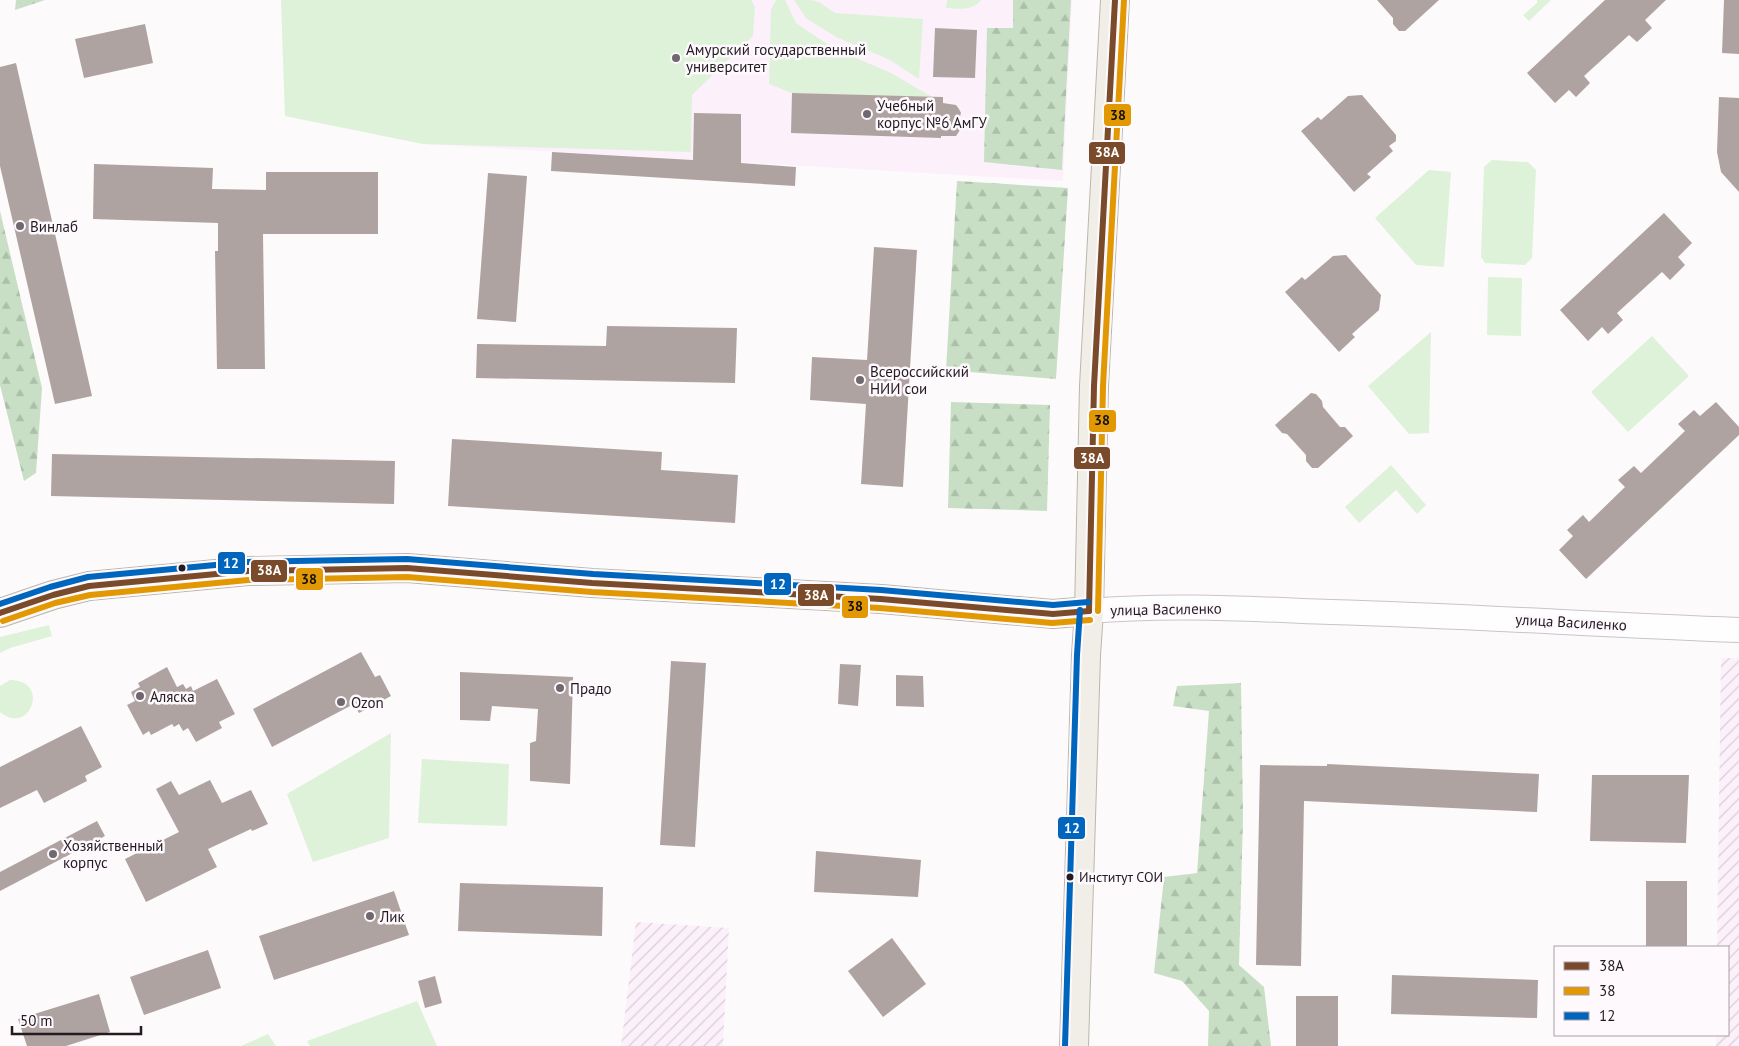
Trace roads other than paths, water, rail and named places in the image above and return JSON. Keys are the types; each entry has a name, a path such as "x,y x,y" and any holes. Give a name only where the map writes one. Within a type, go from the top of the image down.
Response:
{"main road":[{"path":"1074,1046 1086,665 1090,611 1094,386 1115,0"},
{"name":"улица Василенко","path":"0,613 53,595 89,586 248,571 407,568 592,583 881,599 1053,614 1090,611"}],"street":[{"name":"улица Василенко","path":"1090,611 1130,608 1251,609 1468,616 1739,630"}],"place":[{"name":"Амурский государственный университет","path":"676,58"},
{"name":"Учебный корпус №6 АмГУ","path":"867,114"},
{"name":"Винлаб","path":"20,226"},
{"name":"Всероссийский НИИ сои","path":"860,380"},
{"name":"Прадо","path":"560,688"},
{"name":"Аляска","path":"140,696"},
{"name":"Ozon","path":"341,702"},
{"name":"Хозяйственный корпус","path":"53,854"},
{"name":"Институт СОИ","path":"1070,877"},
{"name":"Лик","path":"370,916"}]}
